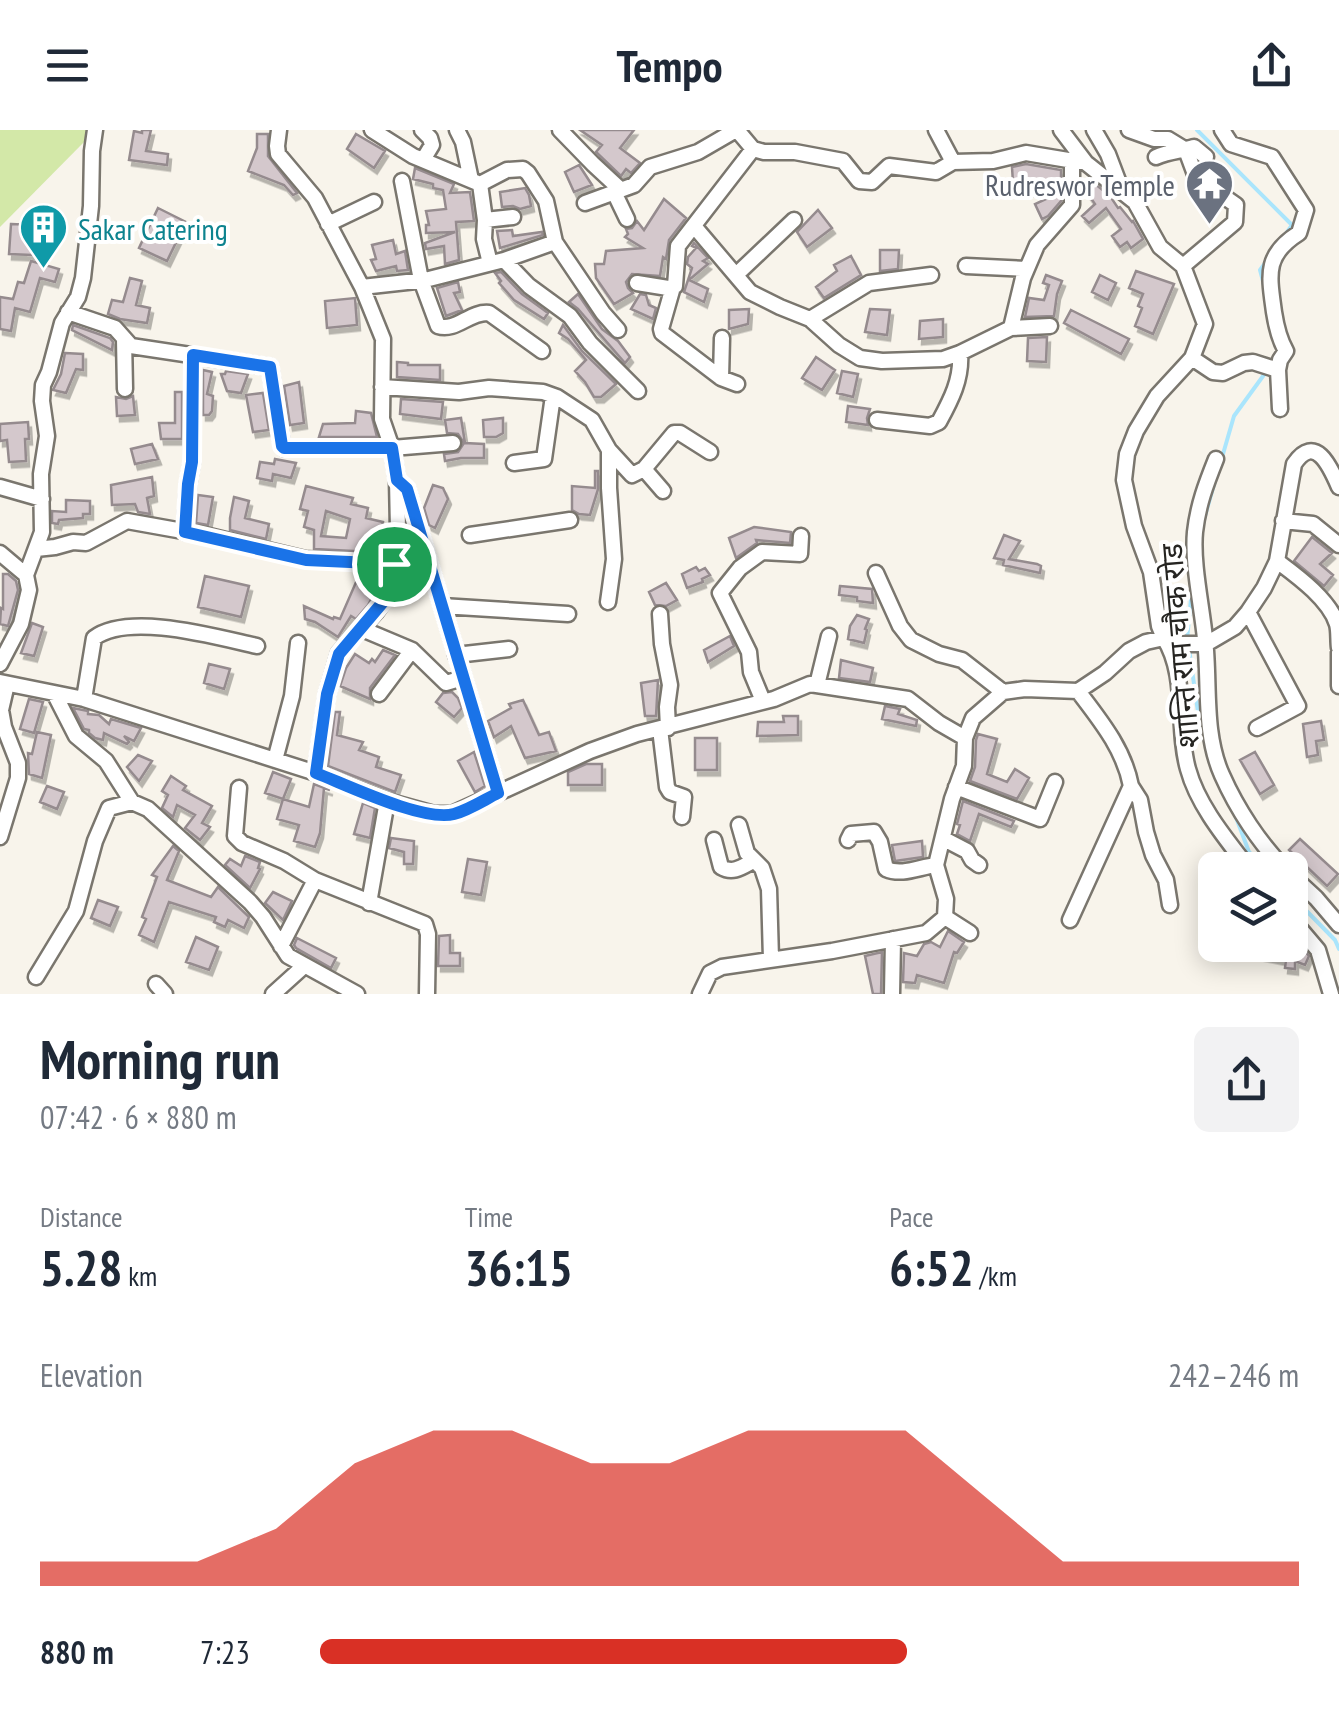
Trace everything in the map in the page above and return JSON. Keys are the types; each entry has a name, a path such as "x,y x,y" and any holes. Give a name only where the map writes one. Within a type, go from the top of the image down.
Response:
{"street":[{"path":"0,664 21,624 29,590 26,575 42,532 41,474 47,436 43,385 62,323 78,296 83,278 96,130"},
{"path":"279,130 278,154 316,198 383,339 382,419 397,480 394,564 383,602 339,654 327,694 316,773"},
{"path":"372,130 413,156 476,182 507,170 523,169 528,173 546,201 555,242 602,313 618,330"},
{"path":"422,130 432,145 424,160"},
{"path":"457,130 486,220 484,240 497,261 570,316 590,343 638,391"},
{"path":"560,130 618,191 627,219"},
{"path":"585,202 634,185 650,167 698,152 736,130 753,149 843,161 859,181 872,182 889,166 936,172 953,162 993,161 1026,153 1079,162 1135,202 1160,246 1183,266 1205,324 1192,358 1158,396 1136,430 1126,454 1124,480 1137,537 1151,572 1158,626 1173,652 1187,766 1194,787 1236,852"},
{"path":"936,130 953,162"},
{"path":"1012,328 1036,245 1072,205 1079,162 1061,130"},
{"path":"1094,130 1122,192"},
{"path":"1129,130 1154,139 1168,139 1186,150 1196,177 1236,206 1235,222 1183,266"},
{"path":"1222,130 1231,144 1272,157 1306,210 1299,233 1276,252 1269,278 1275,320 1286,350 1278,370 1280,408"},
{"path":"1156,157 1194,147 1206,156"},
{"path":"737,384 721,378 662,333 661,328 675,286 678,246 753,149"},
{"path":"402,181 421,280 440,328 449,328 478,312 489,313 542,352"},
{"path":"328,224 374,202"},
{"path":"486,220 513,217"},
{"path":"737,274 794,220"},
{"path":"694,226 750,292 810,319 860,358 882,362 944,359 1012,328 1050,326"},
{"path":"362,288 421,280 555,242"},
{"path":"966,266 1026,269"},
{"path":"810,319 869,283 931,275"},
{"path":"636,283 673,288"},
{"path":"68,312 115,328 130,346 270,367 284,448 392,448 453,442"},
{"path":"124,338 125,389"},
{"path":"721,378 722,338"},
{"path":"877,420 930,426 939,422 957,386 960,354"},
{"path":"185,532 192,462 193,355"},
{"path":"1192,358 1213,372 1253,362 1278,370"},
{"path":"382,388 543,392 592,420 628,473 644,469 674,433 710,452"},
{"path":"514,463 544,459 553,396"},
{"path":"608,602 614,559 610,450"},
{"path":"700,994 710,973 722,967 832,952 926,933 945,916 946,899 936,865 973,718 1003,692 1025,688 1078,691 1105,673 1128,650 1146,642 1164,638 1179,644 1204,644 1235,627 1264,588 1277,561 1294,464 1302,453 1315,452 1331,469 1339,487"},
{"name":"शान्ति राम चौक रोड","path":"1216,459 1200,497 1194,538 1215,753 1222,774 1270,852"},
{"path":"644,469 663,491"},
{"path":"397,480 407,489 498,793"},
{"path":"0,487 42,499"},
{"path":"470,536 570,520"},
{"path":"36,549 86,542 128,521 306,560 394,564"},
{"path":"1283,521 1313,524 1339,545"},
{"path":"763,702 750,672 749,652 720,593 740,568 762,552 800,554 801,536"},
{"path":"0,553 26,575"},
{"path":"1277,561 1304,582 1337,625 1339,686"},
{"path":"876,574 900,626 911,640 938,654 962,660 1003,692"},
{"path":"442,606 568,614"},
{"path":"1248,612 1298,706 1258,728"},
{"path":"660,614 670,685 664,728 667,788 684,797 682,817"},
{"path":"84,699 94,638 110,628 194,632 257,646"},
{"path":"362,629 412,650 446,683 463,678"},
{"path":"818,685 828,636"},
{"path":"275,760 292,696 298,643"},
{"path":"456,655 509,649"},
{"path":"379,694 412,650"},
{"path":"0,837 18,778 18,763 1,710 4,683 84,699 434,814 452,814 590,751 637,734 763,702 810,684 908,698 965,738"},
{"path":"1078,691 1108,730 1128,771 1130,786 1140,800 1153,855 1166,880 1170,905"},
{"path":"54,693 76,736 106,761 132,802 148,809 250,902 264,916 294,962 357,994"},
{"path":"956,788 1040,819 1055,782"},
{"path":"1070,920 1130,786"},
{"path":"239,788 236,836 242,844 284,861 315,880 425,924 427,994"},
{"path":"369,902 387,801"},
{"path":"36,977 76,911 95,841 109,808 132,802"},
{"path":"739,825 747,853 766,875 771,959"},
{"path":"848,840 851,834 874,832 886,868 892,872 936,865"},
{"path":"714,840 721,867 728,871 754,862"},
{"path":"944,840 967,851 980,865"},
{"path":"280,946 315,880"},
{"name":"शान्ति राम चौक रोड","path":"1308,891 1338,921"},
{"path":"945,916 970,933"},
{"path":"1308,938 1318,950 1331,994"},
{"path":"892,994 893,939"},
{"path":"272,994 304,966"}],"green space":[{"path":"0,130 88,130 87,139 0,227"}],"building":[{"path":"151,130 146,151 168,154 167,165 129,160 134,131"},
{"path":"580,130 634,130 620,148 640,163 631,173 626,169 621,176 596,152 602,145"},
{"path":"257,134 268,134 268,156 297,193 293,195 284,185 248,171 257,148"},
{"path":"356,134 385,151 374,168 347,149"},
{"path":"1026,164 1061,170 1061,189 1024,191 1023,182 1013,183 1012,167"},
{"path":"579,165 592,185 574,192 565,172"},
{"path":"415,168 454,184 450,193 470,192 474,221 456,222 459,260 445,264 444,246 426,249 425,243 455,232 426,233 426,211 446,209 443,190 413,179"},
{"path":"1089,179 1133,221 1143,239 1131,248 1127,242 1120,247 1112,236 1121,229 1106,208 1089,223 1082,216 1095,204 1083,187"},
{"path":"525,188 531,206 502,207 500,192"},
{"path":"1061,192 1061,201 1042,219 1035,204"},
{"path":"664,199 686,218 669,240 660,276 632,274 626,282 633,293 614,304 596,278 595,264 604,264 606,251 643,248 625,237 626,229 637,221 644,230"},
{"path":"158,208 186,222 167,261 139,248"},
{"path":"818,210 832,228 807,247 797,232"},
{"path":"11,224 56,230 55,239 34,235 32,255 9,254"},
{"path":"512,230 513,236 542,232 543,235 500,248 497,231"},
{"path":"393,240 396,254 405,251 408,270 397,271 396,266 376,271 371,260 376,259 372,245"},
{"path":"694,243 708,258 703,261 708,264 689,280 708,289 704,302 684,292 692,268 687,264 688,257 696,248"},
{"path":"880,250 899,250 898,269 880,271"},
{"path":"851,256 861,275 824,298 816,287 837,271 834,265"},
{"path":"31,261 59,269 55,282 40,278 30,312 15,308 11,331 0,329 0,297 13,299 18,282 24,283"},
{"path":"1136,271 1174,284 1153,334 1135,326 1143,294 1129,288"},
{"path":"501,272 548,313 544,319 514,300 499,283 495,273"},
{"path":"1046,275 1062,281 1054,316 1025,317 1029,298 1044,300 1049,285 1043,283"},
{"path":"1100,275 1116,283 1108,300 1092,292"},
{"path":"130,278 142,281 136,305 150,308 147,323 108,314 112,300 123,302"},
{"path":"458,282 460,292 454,293 462,310 446,316 437,288"},
{"path":"578,294 602,329 630,357 625,363 569,302"},
{"path":"640,294 646,295 649,305 656,308 653,319 631,309"},
{"path":"355,298 357,325 327,328 325,301"},
{"path":"749,309 748,324 729,329 729,310"},
{"path":"870,309 890,310 887,335 865,332"},
{"path":"1071,310 1129,339 1121,354 1064,323"},
{"path":"943,319 943,337 919,339 920,321"},
{"path":"73,325 110,338 112,350 72,330"},
{"path":"563,325 582,351 616,384 601,397 594,397 575,371 586,360 559,333"},
{"path":"1047,337 1046,362 1027,361 1028,338"},
{"path":"65,353 83,354 83,370 76,369 66,393 53,390"},
{"path":"816,357 835,370 822,390 802,378"},
{"path":"397,362 440,365 440,380 397,377"},
{"path":"203,370 212,372 207,394 213,396 209,415 203,415"},
{"path":"842,371 858,374 853,397 837,393"},
{"path":"221,374 248,374 241,393 227,391"},
{"path":"299,382 304,423 290,425 284,386"},
{"path":"175,392 182,392 182,439 161,439 159,423 175,423"},
{"path":"263,393 269,430 253,432 246,395"},
{"path":"133,396 135,415 117,416 116,397"},
{"path":"401,399 443,402 441,419 400,414"},
{"path":"848,406 870,409 868,425 846,422"},
{"path":"356,411 371,413 377,437 319,437 323,424 355,423"},
{"path":"461,418 465,443 484,444 484,458 445,461 444,454 458,452 464,443 458,434 447,433 445,420"},
{"path":"503,418 503,433 484,437 483,420"},
{"path":"28,422 26,461 9,462 7,440 0,441 0,424"},
{"path":"152,444 158,459 135,464 131,449"},
{"path":"275,459 296,463 291,478 273,474 272,481 257,478 260,462 274,464"},
{"path":"595,471 598,489 590,515 579,514 572,510 572,486 595,488"},
{"path":"152,477 154,496 147,498 150,514 138,512 135,504 112,505 111,485"},
{"path":"433,485 443,488 448,499 435,528 429,525 424,508"},
{"path":"306,486 353,498 351,504 368,508 366,518 383,522 382,528 387,528 384,553 314,549 314,530 304,527 308,511 300,509","holes":["326,511 350,519 346,538 321,536"]},
{"path":"198,495 213,497 208,525 196,523"},
{"path":"234,497 249,501 245,518 269,524 266,539 230,530"},
{"path":"66,500 90,501 90,514 52,523 52,511 66,512"},
{"path":"754,527 791,532 790,543 756,540 736,558 729,538"},
{"path":"1004,535 1020,541 1009,559 1037,564 1041,566 1040,573 1003,565 1004,560 994,558"},
{"path":"1312,537 1332,553 1320,564 1333,575 1324,586 1294,561"},
{"path":"696,567 699,571 705,568 710,575 687,588 682,574"},
{"path":"360,573 381,576 379,585 368,605 356,619 351,616 338,637 305,619 304,606 340,619"},
{"path":"3,574 16,581 18,590 8,626 0,624"},
{"path":"205,576 249,586 241,617 198,607"},
{"path":"666,583 677,600 666,606 655,605 649,592"},
{"path":"840,586 872,589 873,603 839,595"},
{"path":"857,615 869,619 864,643 848,639"},
{"path":"32,623 43,627 34,656 21,653"},
{"path":"730,636 734,646 708,662 704,650"},
{"path":"383,650 395,655 370,688 370,699 340,686 355,654 369,663 372,659 375,662"},
{"path":"841,660 873,668 870,682 839,678"},
{"path":"209,664 230,669 224,689 204,683"},
{"path":"658,680 656,716 645,716 641,683"},
{"path":"452,692 462,708 454,717 436,702 443,693"},
{"path":"29,699 43,702 34,733 20,729"},
{"path":"523,700 539,735 549,732 556,751 525,758 511,726 494,737 488,721 511,708 509,704"},
{"path":"885,706 900,709 898,714 917,720 916,726 882,719"},
{"path":"73,708 99,715 109,724 111,719 141,728 134,741 124,736 127,744 104,733 103,740 95,738 84,729"},
{"path":"335,712 340,712 337,735 363,742 359,750 379,757 376,767 401,775 395,792 328,766"},
{"path":"783,716 798,716 798,735 757,736 758,722 784,722"},
{"path":"1321,721 1324,740 1316,741 1318,755 1307,757 1303,724"},
{"path":"37,732 51,735 42,778 29,774 28,753 32,754"},
{"path":"978,734 997,739 987,774 1007,782 1015,769 1029,778 1017,799 970,781"},
{"path":"695,738 717,738 717,770 695,770"},
{"path":"474,752 485,786 475,792 458,761"},
{"path":"1255,752 1274,785 1260,794 1240,760"},
{"path":"138,755 152,761 139,781 127,767"},
{"path":"586,764 602,764 602,785 568,785 568,772"},
{"path":"273,772 291,779 283,799 265,793"},
{"path":"171,776 186,786 183,790 212,806 202,823 210,827 200,840 185,828 195,815 177,805 173,817 162,808 168,795 162,791"},
{"path":"314,784 330,790 324,788 315,847 294,841 299,825 277,819 283,799 309,807"},
{"path":"47,786 64,792 57,809 40,802"},
{"path":"963,801 1014,821 1011,827 979,814 970,841 957,834"},
{"path":"363,803 375,808 370,838 354,834"},
{"path":"391,838 414,841 413,864 404,864 404,852 389,848"},
{"path":"1300,839 1338,874 1327,886 1308,868 1308,852 1289,850"},
{"path":"922,841 923,857 895,861 892,845"},
{"path":"173,846 179,851 167,880 211,897 218,887 249,917 244,928 228,920 225,927 214,922 216,917 169,902 154,942 139,935 157,877 152,875"},
{"path":"245,856 260,862 250,888 225,865 230,859 241,866"},
{"path":"468,859 487,862 481,895 462,892"},
{"path":"273,892 292,901 283,920 265,903"},
{"path":"98,900 118,907 110,926 91,918"},
{"path":"948,931 964,942 954,952 944,983 917,975 915,983 903,982 904,953 917,956 924,944 931,942 940,947"},
{"path":"450,935 450,953 460,953 460,966 438,966 439,936"},
{"path":"196,937 218,947 209,970 186,962"},
{"path":"297,938 336,958 331,968 296,948"},
{"path":"882,952 881,994 873,994 865,956"},
{"path":"1286,962 1295,962 1295,969 1285,968"}],"waterway":[{"path":"1197,130 1292,225 1283,238"},
{"path":"1264,285 1260,270 1269,258"},
{"path":"1221,461 1234,416 1266,372"},
{"path":"1203,523 1217,474"},
{"path":"1187,639 1192,589"},
{"path":"1189,649 1205,738"},
{"path":"1234,812 1249,852"},
{"path":"1308,912 1339,949"}],"place":[{"name":"Rudreswor Temple","path":"1210,226"},
{"name":"Sakar Catering","path":"43,270"}],"route":[{"path":"193,355 272,369 284,448 392,448 397,480 407,489 498,793 452,814 434,814 387,801 316,773 327,694 339,654 383,602 394,564 306,560 185,532 192,462 193,355"}]}
